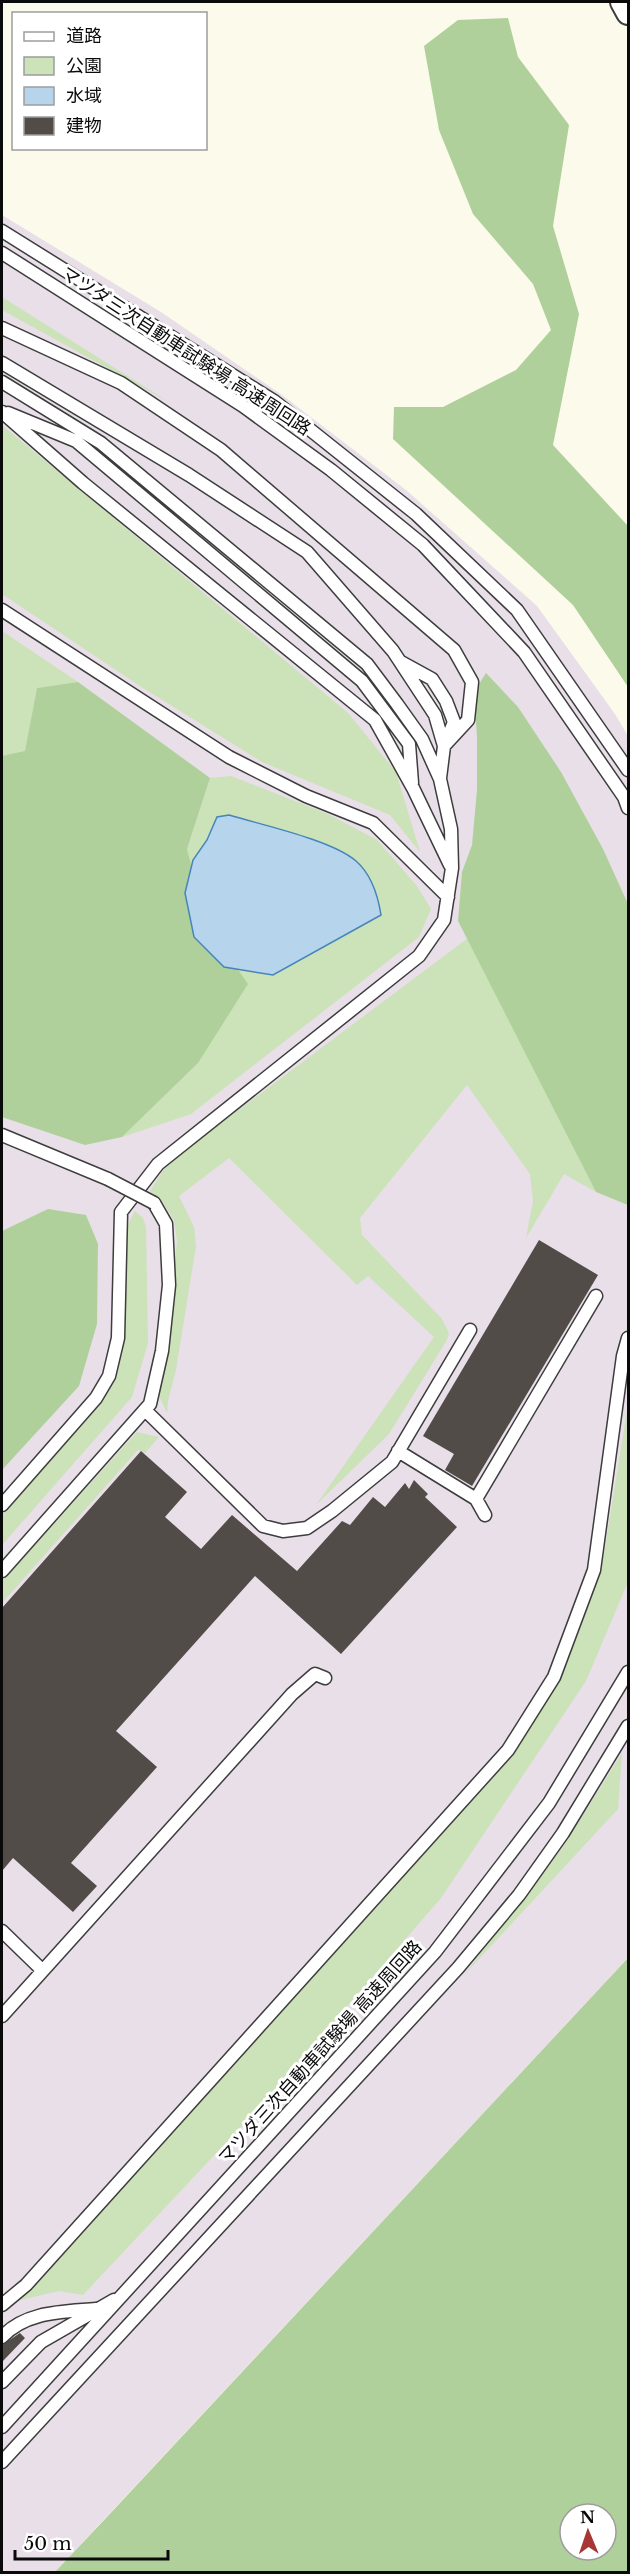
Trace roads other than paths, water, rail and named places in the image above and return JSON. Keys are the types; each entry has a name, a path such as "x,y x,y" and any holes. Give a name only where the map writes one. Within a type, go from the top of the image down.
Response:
{"street":[{"path":"622,2 628,13"}],"lane":[{"path":"2,231 274,401 416,514 517,610 628,770"},
{"name":"マツダ三次自動車試験場 高速周回路","path":"2,253 243,406 331,470 423,545 524,652 624,797 628,808"},
{"path":"2,328 121,383 221,450 453,650 472,682 468,720 444,746"},
{"path":"2,363 189,475 307,552 399,661 435,716 444,746"},
{"path":"2,382 101,443 367,664 422,739 440,779 451,829 452,868 444,920 419,956 158,1164 121,1212 118,1338 109,1376 96,1398 2,1505"},
{"path":"2,411 83,483 375,720 413,788 452,868"},
{"path":"2,411 76,441 362,681 409,744 413,788"},
{"path":"2,610 229,757 306,796 373,823 448,897"},
{"path":"399,661 432,679 446,701 454,722 444,746 440,779"},
{"path":"2,1134 108,1179 154,1203 166,1224 169,1285 162,1351 150,1404 2,1571"},
{"path":"476,1499 596,1296"},
{"path":"145,1410 264,1526 283,1531 307,1528 392,1462 470,1330"},
{"path":"2,2305 26,2286 508,1750 554,1677 594,1570 623,1356 628,1338"},
{"path":"398,1451 476,1499 485,1515"},
{"name":"マツダ三次自動車試験場 高速周回路","path":"2,2427 435,1952 549,1803 628,1672"},
{"path":"2,2016 292,1694 315,1674 325,1678"},
{"path":"2,2462 458,1968 525,1887 563,1833 628,1726"},
{"path":"2,1931 42,1970"},
{"path":"2,2382 41,2342 125,2293"},
{"path":"2,2337 12,2325 42,2314 100,2308"}],"water":[{"path":"229,815 314,840 345,853 361,866 370,879 381,915 273,975 224,967 194,937 185,893 193,860 207,840 217,817"}]}
